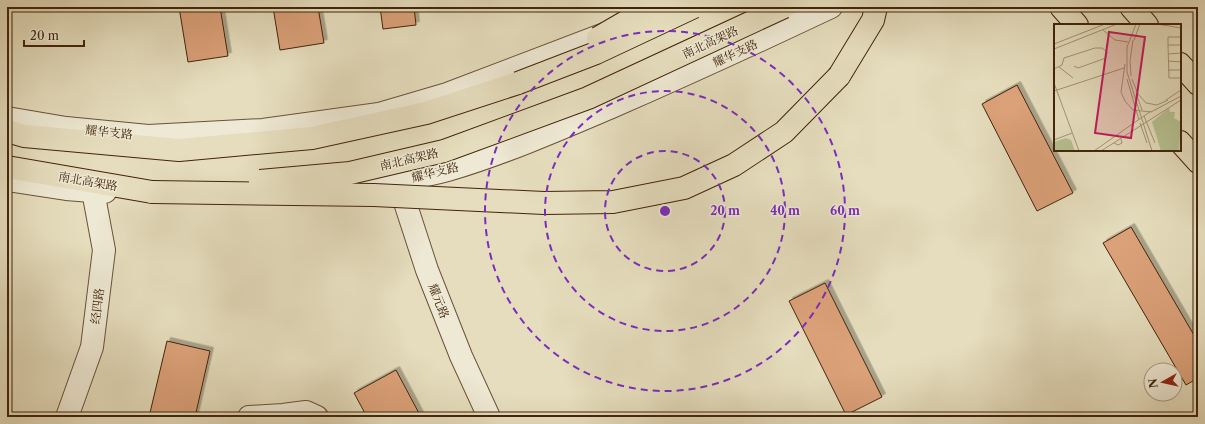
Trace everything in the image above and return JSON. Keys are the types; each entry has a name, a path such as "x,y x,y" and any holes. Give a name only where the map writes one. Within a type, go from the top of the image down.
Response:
{"main road":[{"path":"518,83 629,20 648,7"},
{"path":"7,131 24,136 179,150 312,138 426,113 518,83 596,53 694,7"},
{"name":"南北高架路","path":"7,167 152,192 350,173 444,151 588,98 784,7"},
{"path":"152,192 374,195 551,203 613,202 684,188 734,165 784,132 839,76 873,20 876,7"},
{"path":"1061,7 1076,24"},
{"path":"1131,7 1146,24"},
{"path":"1181,65 1198,84"},
{"path":"1181,143 1198,162"}],"street":[{"name":"耀华支路","path":"7,118 66,128 148,136 263,130 379,114 447,94 592,40 672,7"},
{"name":"耀华支路","path":"7,180 66,189 132,195 201,194 333,187 398,181 447,170 561,129 704,67 831,7"},
{"name":"耀元路","path":"398,181 427,270 461,356 489,417"},
{"name":"经四路","path":"68,417 92,347 104,250 93,191"},
{"path":"249,417 306,412 317,417"}],"building":[{"path":"179,7 220,7 228,56 188,62"},
{"path":"273,7 318,7 324,43 280,50"},
{"path":"380,7 414,7 416,25 383,29"},
{"path":"1017,85 1073,193 1037,211 982,104"},
{"path":"1131,227 1198,342 1198,378 1186,385 1183,380 1183,362 1173,362 1103,243"},
{"path":"825,283 882,397 846,415 789,301"},
{"path":"167,341 210,351 195,417 149,417"},
{"path":"396,370 421,417 367,417 354,393"}]}
